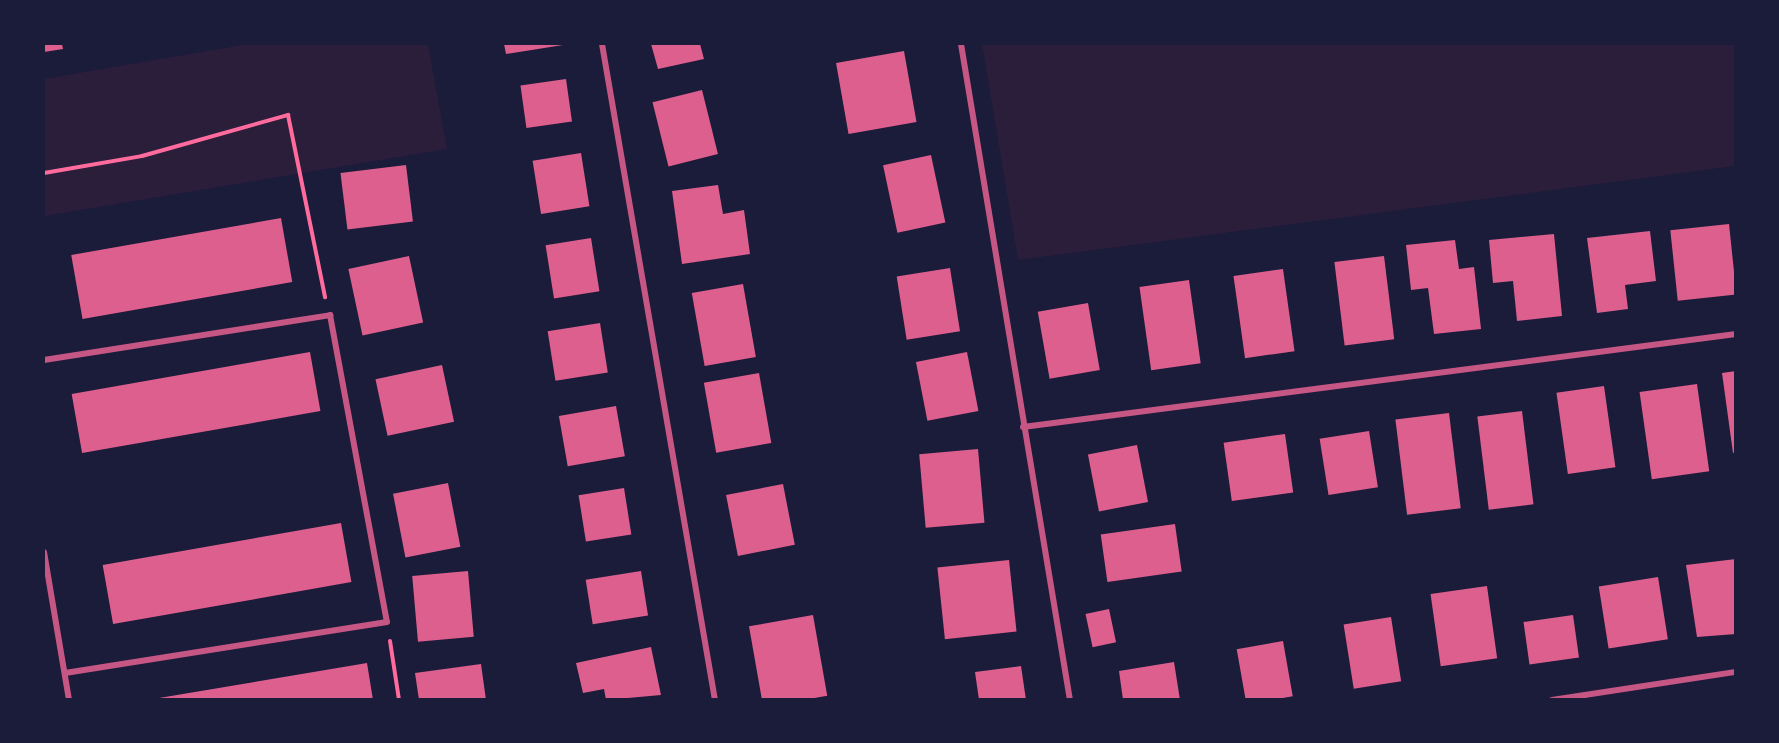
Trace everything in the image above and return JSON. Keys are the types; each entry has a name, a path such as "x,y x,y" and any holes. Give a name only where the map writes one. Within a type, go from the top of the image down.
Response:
{"street":[{"path":"602,44 715,699"},
{"path":"960,44 1070,699"},
{"path":"44,360 330,315 387,622 65,673"},
{"path":"1023,427 1736,334"},
{"path":"44,552 69,699"},
{"path":"1552,699 1736,672"}],"path":[{"path":"44,173 142,156 288,115 312,244 330,315"},
{"path":"387,622 399,699"}],"shaded area":[{"path":"248,44 428,44 447,149 44,216 44,79"},
{"path":"982,44 1735,44 1735,166 1018,260"}],"building":[{"path":"44,44 62,44 63,49 44,52"},
{"path":"504,44 563,44 563,45 506,54"},
{"path":"651,44 700,44 704,59 658,69"},
{"path":"904,51 917,122 849,134 836,63"},
{"path":"566,79 572,122 526,128 520,85"},
{"path":"702,90 718,154 668,166 653,102"},
{"path":"581,153 589,206 541,214 533,161"},
{"path":"931,155 945,222 897,233 883,165"},
{"path":"406,165 413,222 347,230 340,173"},
{"path":"718,185 723,214 744,210 750,254 682,264 672,191"},
{"path":"281,218 292,282 83,319 71,255"},
{"path":"1729,224 1736,295 1678,301 1670,230"},
{"path":"1650,231 1656,281 1625,285 1628,309 1597,313 1587,238"},
{"path":"1554,234 1562,316 1517,321 1513,281 1493,283 1489,240"},
{"path":"591,238 599,291 554,299 546,245"},
{"path":"1455,240 1459,269 1474,267 1481,329 1434,334 1428,288 1411,290 1406,245"},
{"path":"409,256 423,323 362,335 348,269"},
{"path":"1384,256 1394,339 1345,345 1334,262"},
{"path":"950,268 960,331 907,340 897,276"},
{"path":"1283,269 1295,351 1245,358 1233,276"},
{"path":"1189,280 1201,363 1151,370 1139,287"},
{"path":"743,284 756,357 705,366 692,293"},
{"path":"1088,303 1100,370 1050,379 1038,312"},
{"path":"600,323 608,372 555,381 548,331"},
{"path":"310,352 320,411 82,453 72,394"},
{"path":"967,352 978,411 927,421 916,362"},
{"path":"442,365 454,422 388,436 375,379"},
{"path":"1736,371 1736,452 1733,453 1722,373"},
{"path":"759,373 771,443 716,453 704,383"},
{"path":"1697,384 1709,471 1652,479 1640,392"},
{"path":"1604,386 1615,467 1568,474 1556,393"},
{"path":"616,406 625,456 568,466 559,416"},
{"path":"1522,411 1533,504 1489,510 1477,416"},
{"path":"1449,413 1461,508 1407,515 1395,420"},
{"path":"1369,431 1378,487 1329,495 1320,439"},
{"path":"1285,434 1293,492 1232,501 1224,443"},
{"path":"1137,445 1148,502 1099,511 1088,455"},
{"path":"978,449 984,523 926,528 919,454"},
{"path":"448,483 460,547 405,557 393,494"},
{"path":"783,484 795,545 738,556 726,495"},
{"path":"624,488 631,534 586,542 579,495"},
{"path":"341,523 351,582 113,624 103,565"},
{"path":"1175,524 1182,572 1107,582 1101,534"},
{"path":"1736,559 1736,634 1697,637 1686,565"},
{"path":"1009,560 1017,632 945,639 937,568"},
{"path":"468,571 474,637 418,642 412,576"},
{"path":"641,571 648,615 593,624 586,580"},
{"path":"1658,577 1668,639 1609,649 1599,586"},
{"path":"1487,586 1497,658 1441,666 1431,594"},
{"path":"1109,609 1116,642 1093,647 1086,614"},
{"path":"813,615 827,696 803,700 762,700 749,626"},
{"path":"1573,615 1579,658 1529,665 1523,622"},
{"path":"1391,617 1401,681 1354,689 1344,625"},
{"path":"1283,641 1293,696 1271,700 1246,700 1237,649"},
{"path":"651,647 661,695 606,700 604,689 583,693 576,663"},
{"path":"1174,662 1180,700 1123,700 1119,671"},
{"path":"367,663 373,700 160,700 159,698"},
{"path":"481,664 486,700 419,700 415,673"},
{"path":"1021,666 1026,700 979,700 975,672"}]}
